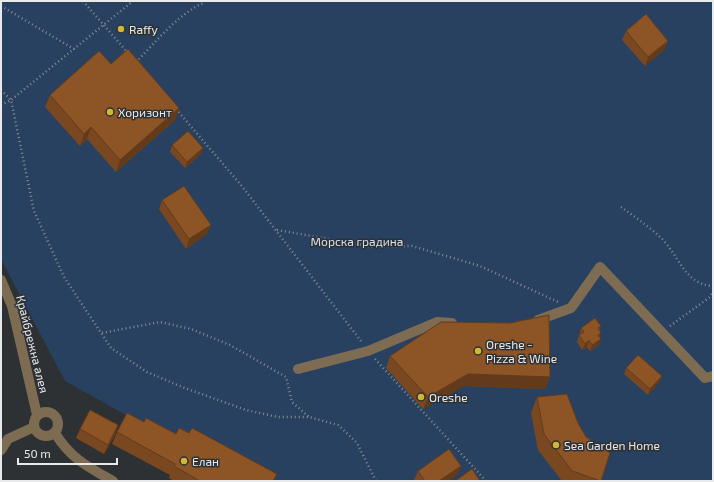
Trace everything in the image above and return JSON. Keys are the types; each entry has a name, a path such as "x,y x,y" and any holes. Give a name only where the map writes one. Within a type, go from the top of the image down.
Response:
{"street":[{"path":"529,322 571,308 600,267 661,332 709,377 713,386"},
{"name":"Крайбрежна алея","path":"1,280 12,306 37,415 35,418 34,427"},
{"path":"298,369 368,351 437,322 466,324"},
{"name":"Крайбрежна алея","path":"37,415 48,411 55,415 59,426 55,433"},
{"path":"1,450 8,440 34,427 36,431 43,436 55,433 64,448 80,462 113,481"}],"path":[{"path":"83,1 141,68"},
{"path":"1,105 11,100 133,1"},
{"path":"136,62 170,28 195,7 203,3"},
{"path":"1,6 74,49"},
{"path":"1,90 11,100 34,211 64,277 111,348 147,372 182,387 246,410 278,417 309,417 338,425 357,443 376,481"},
{"path":"170,103 241,185 368,351 486,481"},
{"path":"621,207 661,238 673,253 681,268 692,278 713,286"},
{"path":"276,230 374,247 412,246 435,252 480,266 571,308"},
{"path":"661,332 710,297 713,292"},
{"path":"102,333 160,322 191,329 230,345 286,377 292,402 309,417"}],"green space":[{"name":"Морска градина","path":"1,1 713,1 713,481 274,481 160,434 65,381 1,259"}],"building":[{"path":"646,14 668,41 648,57 626,31"},
{"path":"128,49 179,108 120,160 91,127 84,134 50,95 99,51 111,64"},
{"path":"188,131 203,148 187,162 172,145"},
{"path":"184,186 211,225 189,239 162,200"},
{"name":"Oreshe - Pizza & Wine","path":"549,315 550,377 468,374 428,397 390,356 441,322 510,323"},
{"path":"595,318 601,326 598,328 601,333 598,335 601,339 592,345 589,340 585,344 579,335 584,332 581,328"},
{"path":"638,355 662,376 650,389 626,368"},
{"path":"567,394 578,423 586,437 610,453 601,481 572,471 544,434 537,397"},
{"path":"90,410 118,425 108,445 80,429"},
{"path":"127,413 144,422 146,418 176,434 179,428 189,433 192,428 277,474 273,481 200,481 174,466 175,464 117,432"},
{"path":"449,449 461,466 439,481 425,481 418,471"},
{"path":"472,469 480,481 455,481"}],"place":[{"name":"Raffy","path":"121,29"},
{"name":"Хоризонт","path":"110,112"},
{"name":"Oreshe - Pizza & Wine","path":"478,351"},
{"name":"Oreshe","path":"421,397"},
{"name":"Sea Garden Home","path":"556,445"},
{"name":"Елан","path":"184,461"}]}
